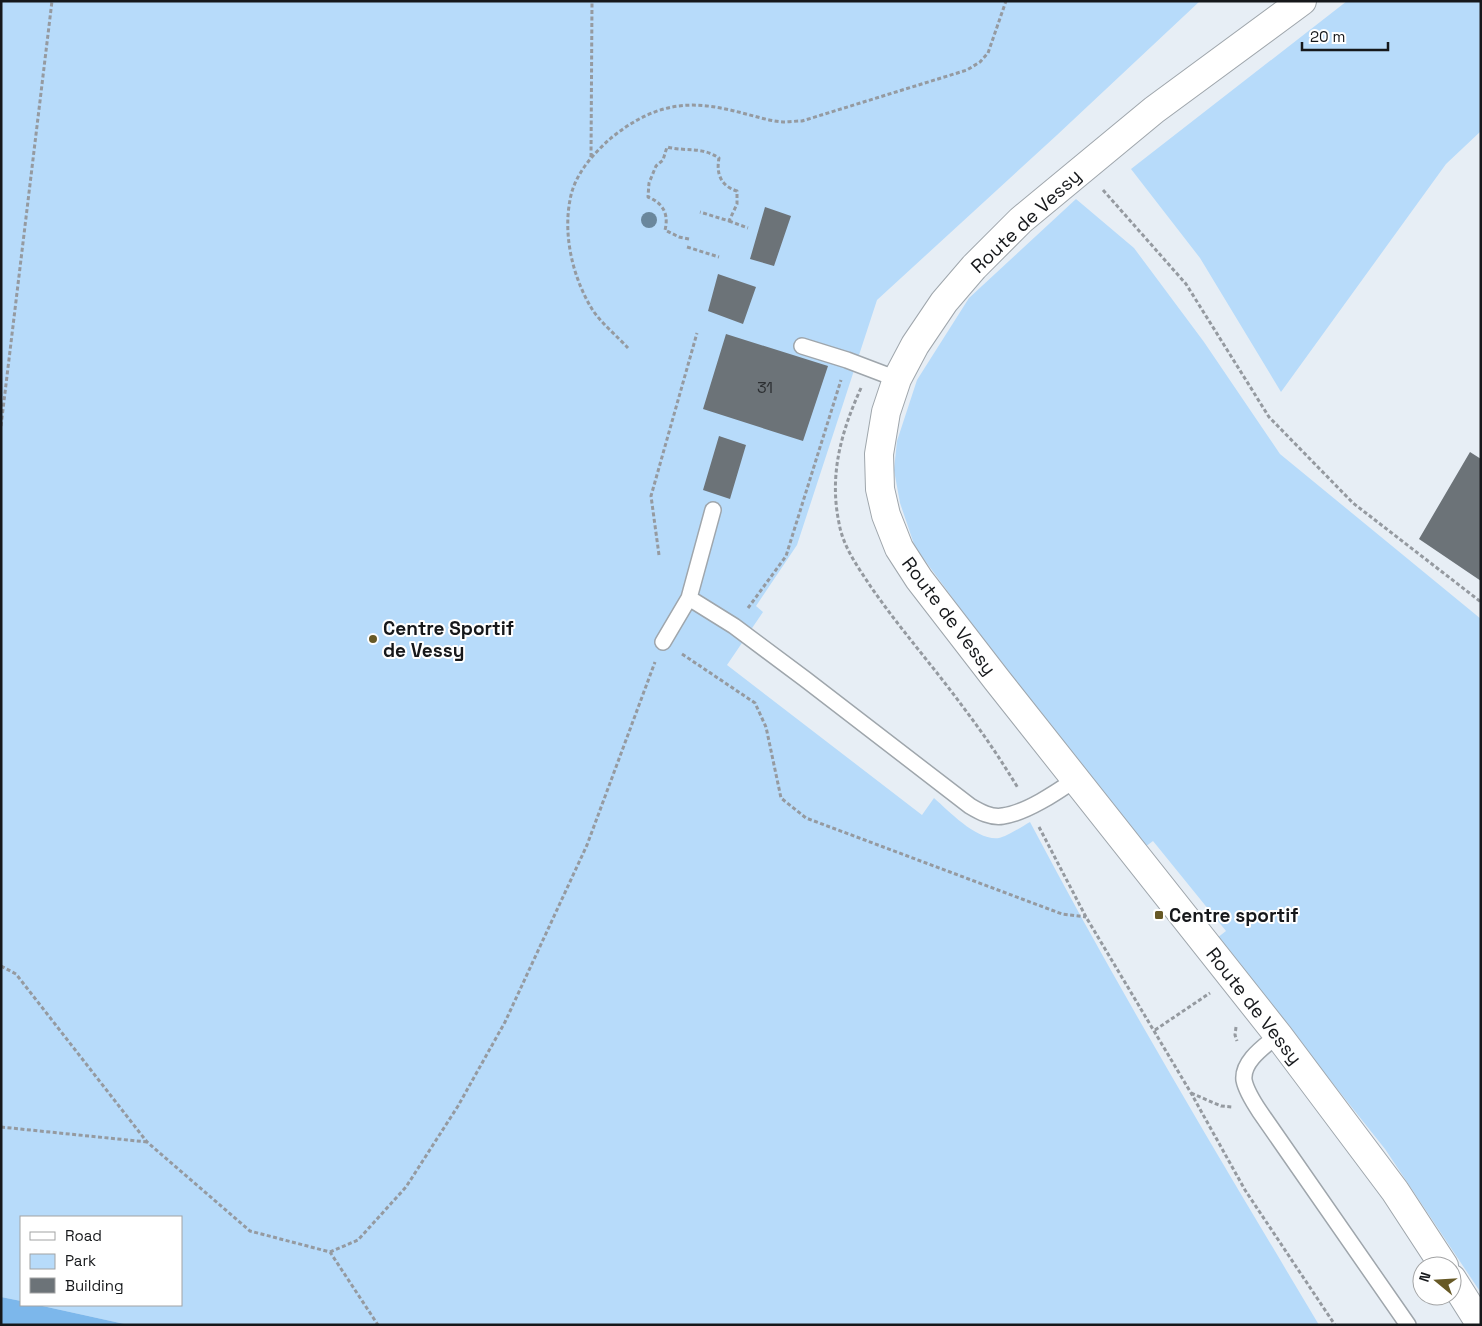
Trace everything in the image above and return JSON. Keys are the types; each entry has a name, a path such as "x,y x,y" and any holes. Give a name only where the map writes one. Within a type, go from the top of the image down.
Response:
{"street":[{"name":"Route de Vessy","path":"1302,1 1154,110 1021,220 974,267 944,302 915,344 897,379 886,412 879,454 880,489 886,515 899,548 919,579 1278,1035 1395,1191 1437,1256"},
{"path":"1462,1295 1481,1325"}],"lane":[{"path":"802,346 847,360 897,379"},
{"path":"663,642 689,598 713,510"},
{"path":"689,598 734,626 970,806 986,814 1002,816 1028,808 1076,779"},
{"path":"1278,1035 1256,1054 1245,1069 1244,1081 1250,1095 1408,1325"}],"path":[{"path":"1,426 52,1"},
{"path":"591,158 592,1"},
{"path":"628,348 593,311 582,291 572,256 569,237 570,199 583,169 605,144 638,119 665,108 693,105 708,106 771,120 784,122 802,121 967,70 980,62 988,53 1006,1"},
{"path":"688,239 665,230 667,217 665,211 657,202 648,197 648,183 656,166 663,160 667,147 680,150 704,150 719,158 720,178 728,187 737,191 737,204 728,222"},
{"path":"1082,169 1121,209 1186,284 1269,417 1353,503 1481,602"},
{"path":"700,212 748,228"},
{"path":"687,247 719,258"},
{"path":"659,555 651,496 698,332"},
{"path":"734,626 786,556 847,360"},
{"path":"870,369 850,413 837,459 836,490 839,524 852,558 884,606 969,714 996,752 1021,794 1086,916 1191,1093 1245,1190 1335,1325"},
{"path":"1,966 16,974 147,1142 250,1231 330,1252 358,1240 406,1187 458,1106 505,1022 587,845 663,642 755,703 766,727 781,798 806,818 1062,914 1086,916"},
{"path":"1191,1093 1221,1106 1260,1112"},
{"path":"1,1127 147,1142"},
{"path":"330,1252 378,1325"}],"green space":[{"name":"Centre Sportif de Vessy","path":"1,1 1200,1 877,300 797,545 756,606 763,612 727,665 922,815 934,798 964,824 991,838 999,838 1010,834 1030,822 1135,1013 1319,1325 129,1325 43,1306 182,1306 182,1216 20,1216 20,1301 1,1297"},
{"path":"1347,1 1481,1 1481,131 1446,164 1281,392 1200,258 1131,169"},
{"path":"1076,199 1134,248 1204,342 1280,454 1481,619 1481,1293 1462,1264 1462,1256 1456,1256 1385,1149 1217,938 1226,931 1153,841 1145,847 996,657 915,547 900,503 894,470 897,441 917,380 969,298"}],"shaded area":[{"path":"1,1297 20,1301 20,1306 43,1306 129,1325 1,1325"}],"building":[{"path":"765,207 791,216 774,266 750,259"},
{"path":"718,274 756,287 743,324 708,311"},
{"path":"726,334 828,366 803,441 703,409"},
{"path":"719,436 746,445 730,499 703,490"},
{"path":"1470,452 1481,459 1481,581 1419,539"}],"place":[{"name":"Centre Sportif de Vessy","path":"373,639"},
{"name":"Centre sportif","path":"1159,915"}]}
